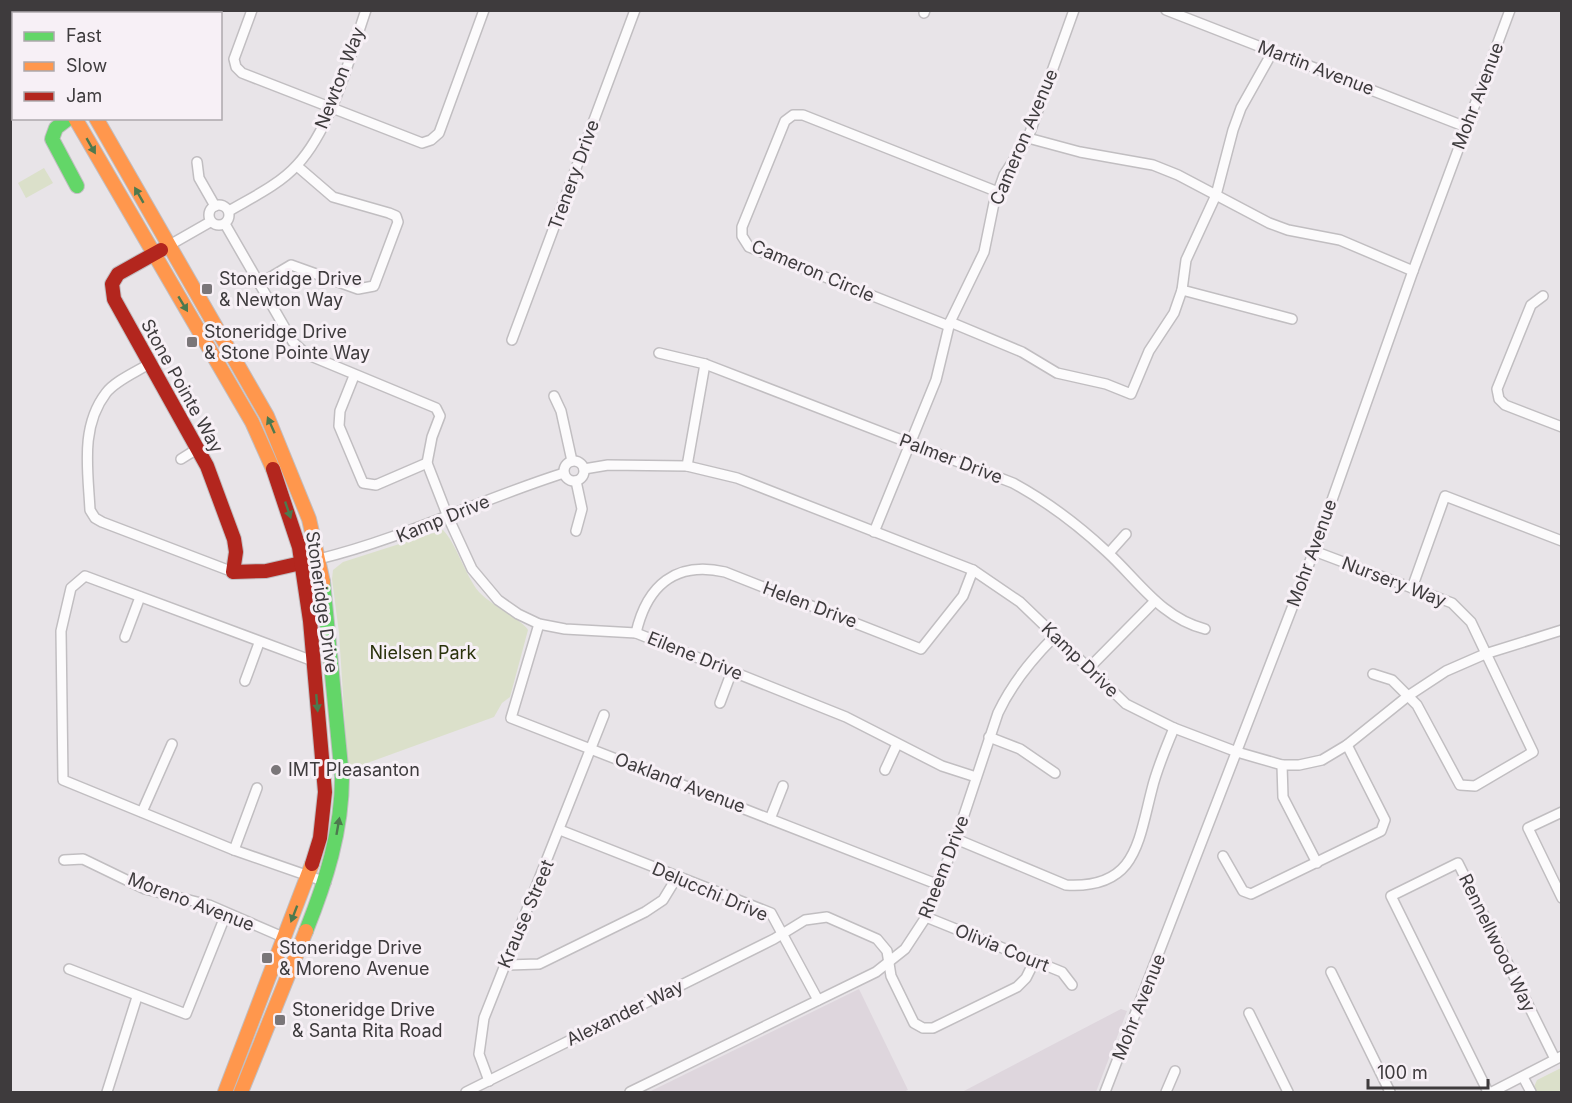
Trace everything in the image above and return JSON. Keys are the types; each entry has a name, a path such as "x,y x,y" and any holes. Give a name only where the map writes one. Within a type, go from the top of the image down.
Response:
{"main road":[{"path":"66,120 56,128 52,139 77,186"},
{"name":"Stoneridge Drive","path":"76,120 268,455 292,522 302,563 325,792 320,838 285,938 225,1092"},
{"name":"Stoneridge Drive","path":"97,120 267,416 293,474 320,559 328,613 342,777 342,808 326,882 241,1092"},
{"name":"Stone Pointe Way","path":"168,246 118,274 112,284 114,299 207,466 234,539 236,552 233,572"},
{"path":"233,572 266,571 320,559"}],"street":[{"path":"252,10 234,59 236,67 242,74 422,143 431,141 439,133 484,10"},
{"name":"Newton Way","path":"229,211 297,166 315,140 330,108 366,10"},
{"name":"Trenery Drive","path":"512,340 635,10"},
{"name":"Cameron Avenue","path":"874,532 936,380 949,324 984,252 1004,175 1028,138 1074,10"},
{"name":"Martin Avenue","path":"1166,10 1466,127"},
{"name":"Mohr Avenue","path":"1106,1092 1314,551 1413,271 1510,10"},
{"path":"949,324 1022,352 1057,373 1106,384 1131,394 1149,351 1174,314 1182,290 1189,251 1216,195 1241,108 1273,51"},
{"name":"Cameron Circle","path":"949,324 749,247 742,236 742,227 785,121 793,115 802,115 998,192"},
{"path":"1028,138 1080,152 1153,165 1269,223 1288,230 1340,240 1413,271"},
{"path":"197,162 199,178 215,206"},
{"path":"260,284 291,265 358,289 368,289 374,286 398,222 396,216 389,213 333,197 319,188 297,166"},
{"path":"215,206 223,206 229,211 229,218 225,224 217,226 210,222 209,213 215,206"},
{"path":"168,246 210,222"},
{"path":"225,224 293,342 306,354 354,376 436,408 440,416 432,437 428,463 376,485 363,483 339,426 340,411 354,376"},
{"path":"1182,290 1292,319"},
{"path":"1543,296 1531,305 1497,389 1499,399 1505,405 1562,427"},
{"name":"Palmer Drive","path":"659,353 705,363 1013,483 1050,504 1109,553 1168,613 1188,625 1205,629"},
{"path":"687,466 705,363"},
{"path":"149,364 107,392 96,413 87,441 90,510 94,518 102,522 233,572"},
{"path":"554,396 561,411 572,461"},
{"path":"181,459 197,449"},
{"path":"572,461 580,463 584,469 583,477 576,481 569,480 564,473 566,466 572,461"},
{"name":"Eilene Drive","path":"428,463 448,517 472,569 485,588 518,614 539,624 565,629 636,633 846,717 942,766 975,777"},
{"name":"Kamp Drive","path":"584,469 608,465 687,466 737,478 973,570 1020,602 1126,704 1174,728 1237,752 1282,765 1299,765 1322,760 1347,746 1408,696 1446,671 1485,654 1561,631"},
{"name":"Kamp Drive","path":"320,559 368,548 564,473"},
{"path":"576,481 582,509 576,531"},
{"path":"1412,588 1445,496 1562,541"},
{"path":"1109,553 1126,534"},
{"name":"Nursery Way","path":"1314,551 1452,603 1471,622 1533,752 1475,786 1460,785 1417,705 1408,696"},
{"name":"Helen Drive","path":"636,633 645,605 660,585 675,573 706,568 725,572 921,649 963,596 973,570"},
{"path":"313,661 259,643 85,576 71,588 61,631 63,780 234,850 326,882"},
{"path":"125,637 140,597"},
{"path":"1088,669 1155,601"},
{"name":"Oakland Avenue","path":"539,624 512,718 939,885"},
{"name":"Rheem Drive","path":"630,1092 890,964 917,934 926,917 956,839 989,737 1009,690 1029,662 1054,637"},
{"path":"245,681 259,643"},
{"path":"720,703 732,672"},
{"path":"1372,674 1392,680 1408,696"},
{"name":"Krause Street","path":"489,1081 479,1054 480,1036 533,889 560,830 604,715"},
{"path":"956,839 1066,885 1081,886 1107,881 1118,872 1136,850 1152,787 1174,728"},
{"path":"989,737 1020,749 1054,774"},
{"path":"142,812 172,744"},
{"path":"885,770 897,744"},
{"path":"1223,856 1243,891 1251,894 1381,831 1385,826 1385,820 1347,746"},
{"path":"1282,765 1283,797 1317,863"},
{"path":"770,819 783,786"},
{"path":"234,850 257,788"},
{"path":"1562,812 1528,828 1562,898"},
{"name":"Delucchi Drive","path":"560,830 771,913 784,933 818,1000"},
{"name":"Moreno Avenue","path":"63,861 83,859 145,889 208,905 285,938"},
{"name":"Rennellwood Way","path":"1490,1092 1391,896 1458,863 1558,1058"},
{"path":"504,965 539,964 645,912 663,900 677,877"},
{"path":"69,969 186,1014 226,914"},
{"name":"Alexander Way","path":"465,1092 784,933 805,920 827,917 877,939 887,951 891,976 914,1023 923,1028 933,1028 1017,987 1026,978 1035,960"},
{"name":"Olivia Court","path":"926,917 1062,972 1072,985"},
{"path":"1331,972 1390,1092"},
{"path":"107,1092 137,997"},
{"path":"1249,1013 1288,1092"},
{"path":"1490,1092 1558,1058"},
{"path":"1167,1092 1175,1071"},
{"path":"1523,1077 1531,1092"}],"shaded area":[{"path":"859,989 908,1090 903,1092 649,1092"},
{"path":"1121,1009 1127,1011 1096,1092 962,1092"}],"green space":[{"path":"44,168 53,183 26,198 18,183"},
{"name":"Nielsen Park","path":"443,530 479,592 528,630 510,697 502,703 494,717 348,770 333,570 343,562"},
{"path":"1561,1068 1561,1092 1536,1092 1534,1087 1537,1080"}],"traffic: fast":[{"path":"66,120 56,128 52,139 77,186"},
{"path":"306,931 332,855 339,817 342,777 323,582"}],"traffic: slow":[{"path":"76,120 252,422 273,469"},
{"path":"97,120 267,416 309,519 323,582"},
{"path":"225,1092 312,864"},
{"path":"241,1092 306,931"}],"traffic: jam":[{"path":"161,250 118,274 112,284 114,299 207,466 234,539 236,552 233,572 266,571 310,561"},
{"path":"273,469 299,547 310,621 325,792 320,838 312,864"}],"place":[{"name":"Stoneridge Drive & Newton Way","path":"207,289"},
{"name":"Stoneridge Drive & Stone Pointe Way","path":"192,342"},
{"name":"IMT Pleasanton","path":"276,770"},
{"name":"Stoneridge Drive & Moreno Avenue","path":"267,958"},
{"name":"Stoneridge Drive & Santa Rita Road","path":"280,1020"}]}
